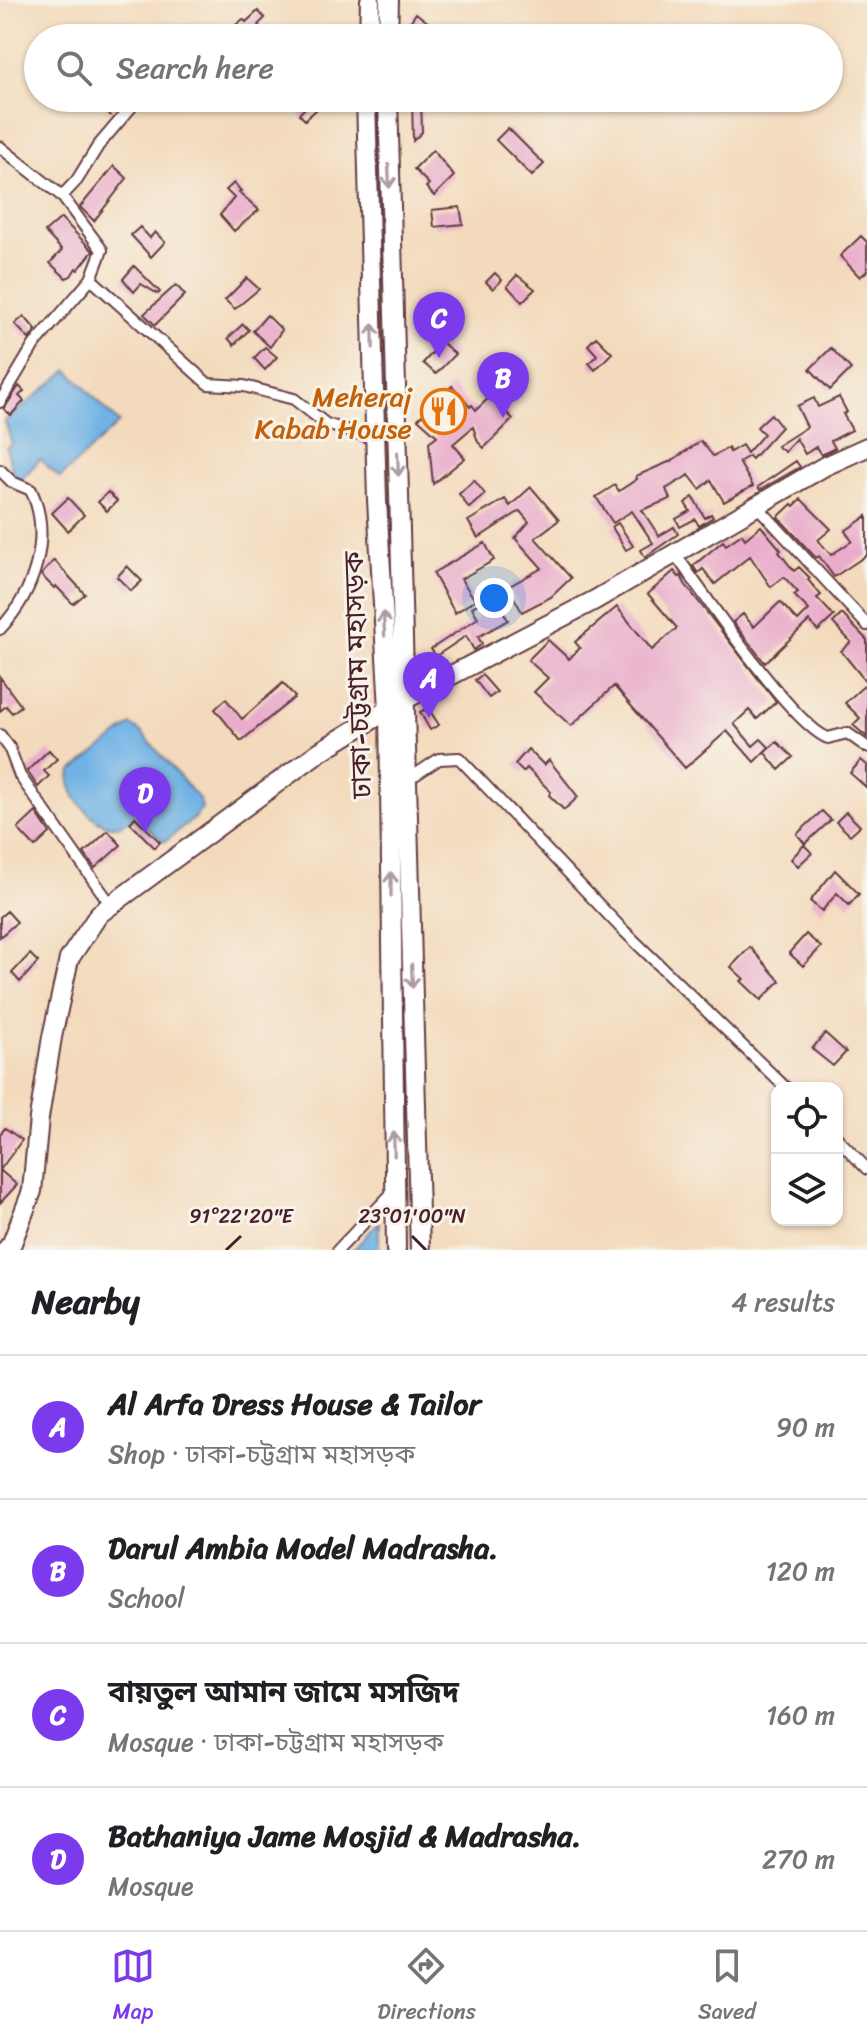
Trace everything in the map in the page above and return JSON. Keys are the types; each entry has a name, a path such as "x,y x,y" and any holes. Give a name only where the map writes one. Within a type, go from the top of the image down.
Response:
{"highway":[{"path":"369,24 370,0"},
{"path":"388,24 389,0"},
{"name":"ঢাকা-চট্টগ্রাম মহাসড়ক","path":"366,112 376,439 396,705 406,781 420,1250"},
{"name":"ঢাকা-চট্টগ্রাম মহাসড়ক","path":"388,112 396,705 396,1250"},
{"path":"6,1250 12,1243 32,1191 45,1078 69,959 99,914 319,752 396,705 595,600 825,466 867,447"}],"street":[{"path":"62,196 127,112"},
{"path":"0,147 62,196 102,250 91,279 34,345 0,402"},
{"path":"91,279 208,384 244,386 294,399 326,424 376,439"},
{"path":"0,470 12,482 31,490 41,511 40,545 33,578 16,613 0,629"},
{"path":"757,506 867,625"},
{"path":"675,554 772,685 814,730 828,738 847,733 867,747"},
{"path":"0,735 9,747 20,776 111,905"},
{"path":"406,781 439,759 459,758 621,928 780,1082"},
{"path":"843,1144 867,1169"},
{"path":"338,1250 395,1189"}],"path":[{"path":"107,112 118,122"}],"water":[{"path":"68,370 119,423 60,478 40,459 22,479 14,477 6,447 12,444 5,421"},
{"path":"131,725 141,732 200,800 202,808 195,818 164,842 135,816 115,826 96,820 81,805 71,787 72,771"},
{"path":"379,1222 379,1250 353,1250"}],"building":[{"path":"258,11 265,18 259,24 237,24 243,19 246,22"},
{"path":"416,13 430,24 409,24"},
{"path":"301,112 314,112 305,120 299,114"},
{"path":"412,112 421,112 422,132 413,141"},
{"path":"508,128 544,164 532,176 496,140"},
{"path":"433,150 454,176 434,196 426,187 429,184 414,169"},
{"path":"114,166 127,178 94,221 80,207"},
{"path":"234,183 239,192 259,210 234,231 220,215 234,198 226,190"},
{"path":"460,207 463,224 434,227 432,210"},
{"path":"61,218 93,251 78,270 76,268 66,278 50,263 62,250 45,232"},
{"path":"140,227 150,238 155,232 165,242 151,257 131,235"},
{"path":"861,236 867,242 867,271 860,277 840,256"},
{"path":"134,266 160,292 158,294 141,284 134,292 123,279"},
{"path":"495,273 502,280 493,289 486,282"},
{"path":"517,275 535,289 522,302 507,286"},
{"path":"247,278 259,289 235,309 225,300"},
{"path":"176,285 185,295 155,325 144,314"},
{"path":"267,315 282,330 270,347 253,331"},
{"path":"24,316 36,330 29,339 15,324"},
{"path":"243,324 249,330 234,345 228,338"},
{"path":"596,337 612,353 595,370 589,363 597,355 588,345"},
{"path":"442,342 455,354 436,374 423,363"},
{"path":"265,347 277,357 265,370 254,358"},
{"path":"831,348 851,369 830,390 810,369"},
{"path":"19,386 24,391 19,396 24,401 11,415 4,409"},
{"path":"452,386 470,407 472,405 476,410 491,396 513,419 484,448 478,442 473,427 453,444 465,458 433,484 429,442 437,436 418,419"},
{"path":"839,397 847,412 843,414 852,430 831,441 835,448 821,455 816,447 805,454 796,438 785,452 777,446 807,427 797,406 814,398 818,407"},
{"path":"771,414 781,427 752,459 749,456 739,462 753,486 724,502 711,480 700,489 689,475 666,489 670,499 642,510 659,536 674,527 678,534 645,557 641,550 653,543 632,511 613,523 596,497 615,485 619,491 637,479 636,476 671,461 701,441 713,456 742,445 747,453 764,434 757,427"},
{"path":"796,461 800,467 760,490 758,487"},
{"path":"474,480 485,494 469,508 459,494"},
{"path":"531,487 559,520 535,538 571,578 551,597 522,612 508,587 542,568 515,538 529,522 520,511 478,538 468,521 505,499 510,506"},
{"path":"108,492 117,501 107,511 98,502"},
{"path":"693,497 705,518 711,514 713,517 699,526 695,519 680,527 676,519 690,511 685,503"},
{"path":"68,498 84,515 68,531 52,513"},
{"path":"801,499 831,529 818,540 831,555 852,541 845,531 867,516 867,555 834,577 819,556 816,558 778,517"},
{"path":"618,523 633,546 626,550 612,527"},
{"path":"761,526 794,571 799,567 810,578 808,580 821,595 817,598 834,616 818,631 809,621 765,663 733,622 743,614 754,627 780,602 798,621 809,610 794,595 798,592 784,577 771,587 750,556 715,584 703,569 698,573 693,566 723,541 726,545 742,534 745,539"},
{"path":"485,543 494,560 461,579 475,600 455,613 433,573"},
{"path":"54,560 85,594 73,604 41,575"},
{"path":"127,566 142,581 131,591 117,577"},
{"path":"674,571 681,576 776,702 757,719 749,710 734,724 753,746 761,739 769,747 754,762 727,731 685,768 614,686 571,726 534,692 548,678 528,660 548,640 569,659 580,648 575,642 617,607 652,650 677,628 648,594"},
{"path":"494,595 508,620 478,637 482,644 474,650 466,636 436,656 431,649 478,618 472,607"},
{"path":"842,614 867,640 867,683 841,651 851,642 833,623"},
{"path":"482,675 497,692 489,698 475,680"},
{"path":"0,677 21,706 12,713 6,706 0,711"},
{"path":"283,683 295,697 241,741 215,709 226,699 242,719"},
{"path":"867,683 867,737 853,725 860,718 845,703"},
{"path":"428,708 439,725 430,730 420,712"},
{"path":"777,742 793,757 779,770 764,752"},
{"path":"528,749 544,765 549,760 578,797 564,810 527,768 523,772 515,764"},
{"path":"49,750 57,759 44,771 49,776 38,787 27,771"},
{"path":"861,760 867,765 867,788 850,773"},
{"path":"822,811 831,820 805,844 797,834"},
{"path":"36,812 50,833 35,847 18,829"},
{"path":"846,812 860,826 850,835 836,822"},
{"path":"135,817 160,842 155,848 130,823"},
{"path":"108,831 121,845 95,868 84,853"},
{"path":"804,845 812,853 798,866 791,859"},
{"path":"835,870 859,894 849,905 837,893 822,911 810,901"},
{"path":"7,911 17,922 0,937 0,917"},
{"path":"806,934 821,947 803,966 789,953"},
{"path":"750,947 780,981 761,1000 731,967"},
{"path":"30,954 38,962 20,982 12,973"},
{"path":"825,1033 846,1052 833,1066 812,1049"},
{"path":"5,1128 22,1140 0,1170 0,1134"},
{"path":"0,1170 17,1185 0,1203"}],"place":[{"name":"বায়তুল আমান জামে মসজিদ","path":"439,358"},
{"name":"Meheraj Kabab House","path":"443,412"},
{"name":"Darul Ambia Model Madrasha.","path":"503,418"},
{"name":"Al Arfa Dress House & Tailor","path":"429,718"},
{"name":"Bathaniya Jame Mosjid & Madrasha.","path":"145,833"}]}
